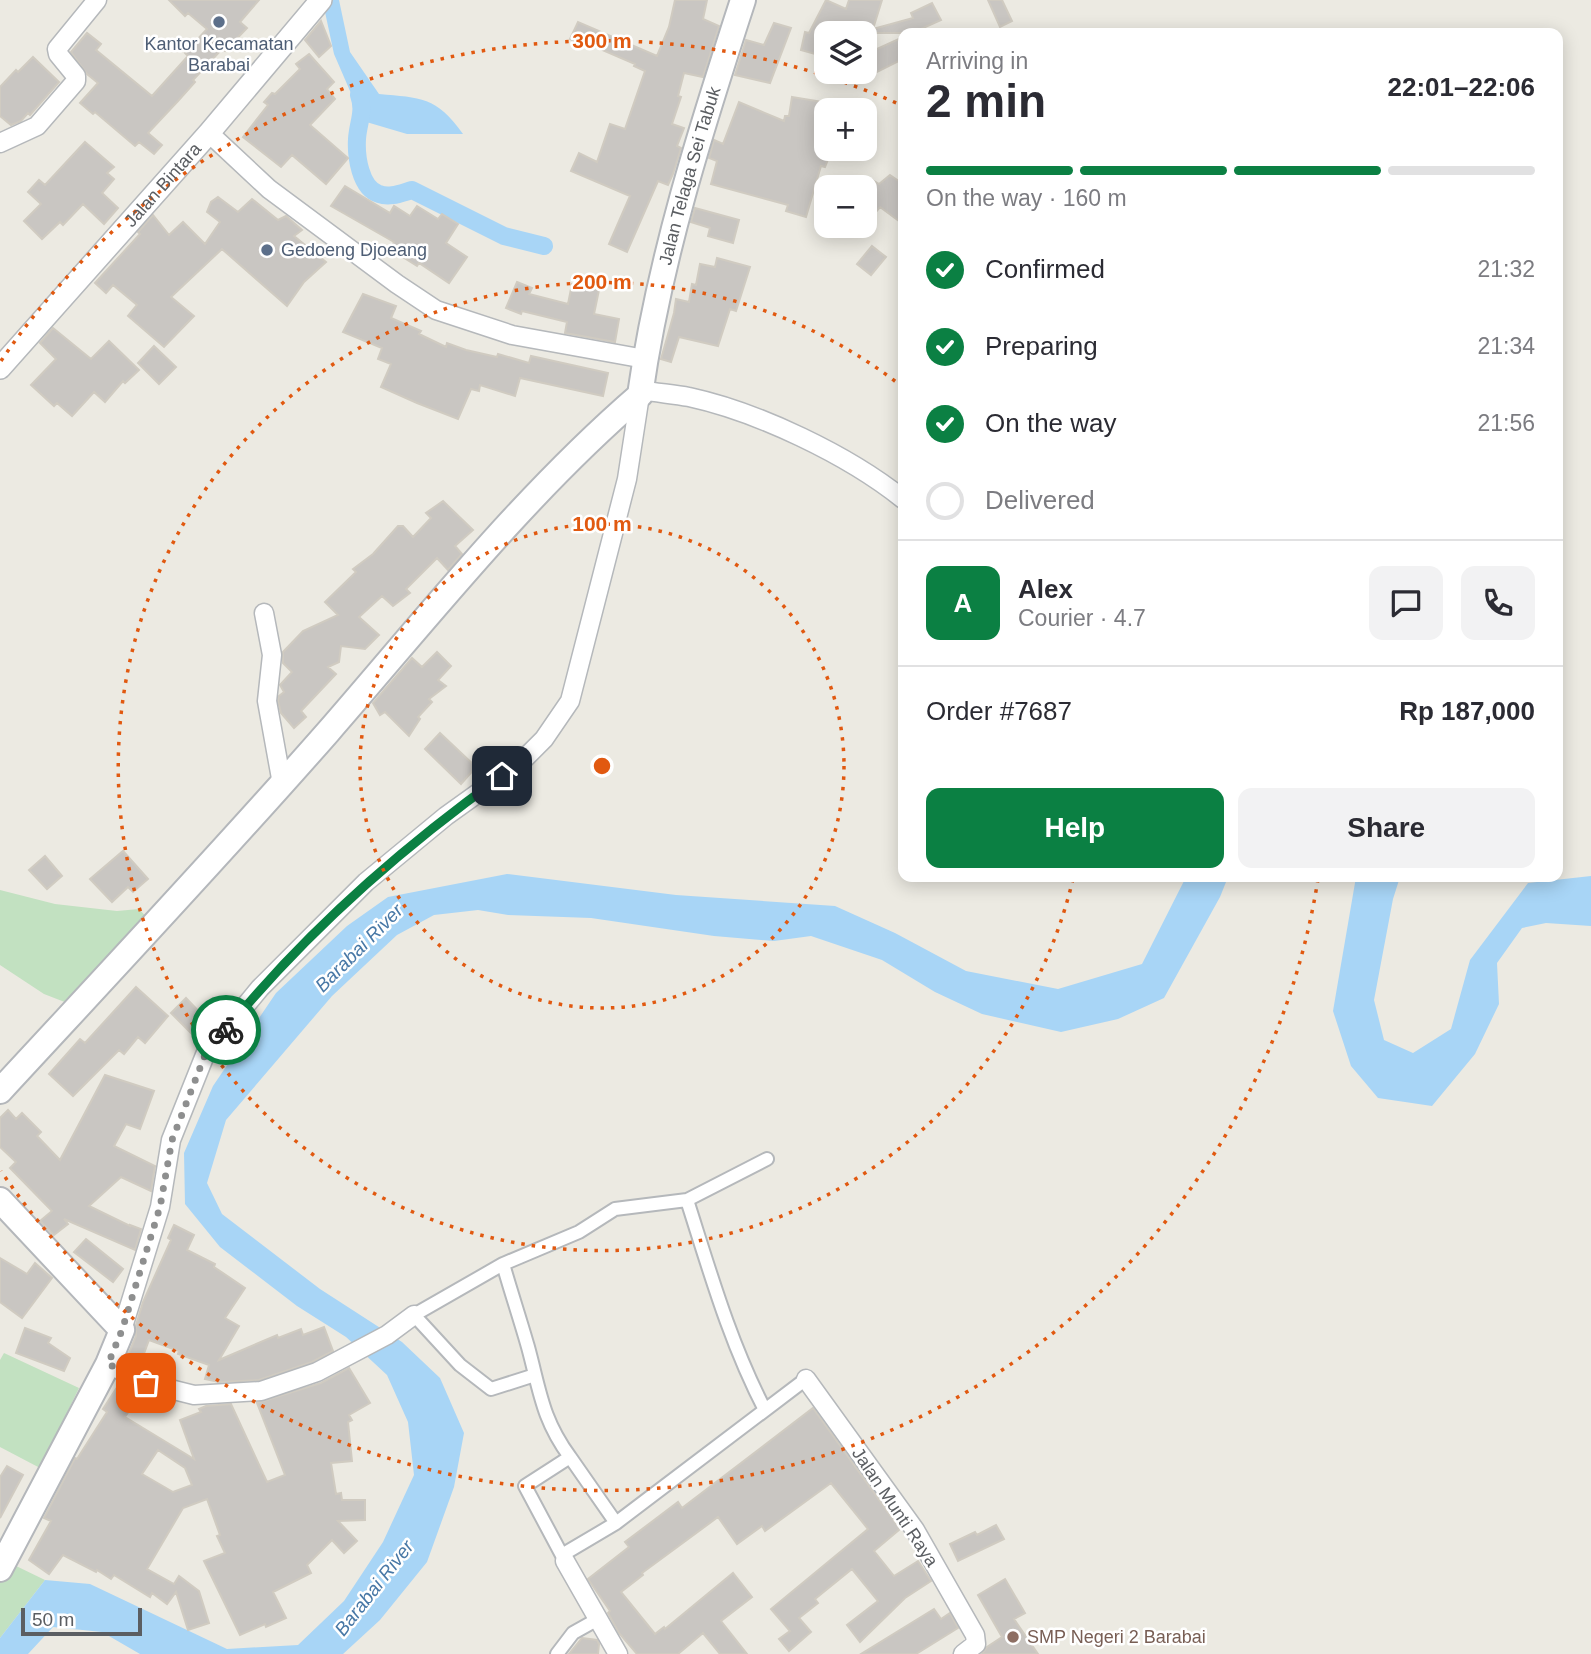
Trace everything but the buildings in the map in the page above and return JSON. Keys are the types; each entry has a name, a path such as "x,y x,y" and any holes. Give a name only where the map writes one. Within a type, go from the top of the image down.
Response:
{"main road":[{"name":"Jalan Telaga Sei Tabuk","path":"640,393 654,307 703,125 743,0"},
{"path":"0,1091 282,784 543,486 592,436 640,393"},
{"path":"0,1200 122,1330 108,1364 0,1569"}],"street":[{"path":"0,143 37,126 76,82 76,76 57,49 97,0"},
{"name":"Jalan Bintara","path":"0,368 209,133 318,4"},
{"path":"209,133 269,189 436,310 512,335 645,359"},
{"path":"122,1330 160,1207 172,1140 205,1055 260,988 366,882 446,816 520,762 544,739 570,701 627,479 640,393 689,397 757,418 806,440 881,481 898,495"},
{"path":"264,613 272,655 267,701 282,784"},
{"path":"108,1364 146,1383 194,1395 261,1391 317,1372 387,1335 414,1315 503,1264 579,1232 615,1209 687,1200 767,1159"},
{"path":"687,1200 724,1319 744,1372 765,1410"},
{"path":"503,1264 546,1416 556,1438 616,1523"},
{"path":"414,1315 460,1365 491,1389 535,1375"},
{"path":"563,1558 616,1523 806,1379"},
{"name":"Jalan Munti Raya","path":"806,1379 915,1530 975,1635 973,1647 963,1654"},
{"path":"570,1457 524,1486 618,1654"},
{"path":"556,1654 573,1633 598,1619"}],"green space":[{"path":"0,890 55,904 117,911 139,909 151,922 75,1006 44,994 0,965"},
{"path":"4,1353 79,1388 40,1468 0,1447 0,1360"},
{"path":"12,1564 45,1580 0,1638 0,1583"}],"water":[{"path":"318,0 339,0 350,52 379,94 427,101 444,112 463,134 407,134 363,121 334,54 325,12"},
{"name":"Barabai River","path":"507,874 676,895 835,906 895,933 966,971 1058,989 1142,964 1183,882 1226,882 1164,998 1118,1019 1061,1032 982,1014 935,992 882,960 811,936 774,941 714,936 591,918 508,915 478,910 434,915 397,935 332,996 226,1120 207,1183 222,1214 320,1289 402,1342 440,1378 464,1433 454,1487 427,1562 380,1620 343,1654 140,1654 102,1632 53,1627 28,1654 0,1654 0,1638 45,1580 90,1584 227,1649 298,1645 344,1601 383,1542 414,1475 408,1422 387,1375 346,1337 297,1306 220,1247 185,1204 184,1153 213,1086 276,993 347,926 388,897"},
{"path":"1591,876 1591,926 1546,923 1522,928 1497,963 1499,1004 1475,1054 1432,1106 1378,1098 1351,1066 1333,1011 1355,882 1398,882 1374,1000 1384,1040 1413,1053 1451,1029 1470,960 1528,883 1563,882 1563,879"}],"waterway":[{"path":"359,95 361,117 357,154 363,178 373,191 395,195 412,190 504,236 544,246"}],"way so far":[{"path":"146,1383 108,1364 122,1330 160,1207 172,1140 205,1055 226,1030"}],"place":[{"name":"Kantor Kecamatan Barabai","path":"219,22"},
{"name":"Gedoeng Djoeang","path":"267,250"},
{"name":"SMP Negeri 2 Barabai","path":"1013,1637"}],"route":[{"path":"226,1030 260,988 366,882 446,816 502,776"}]}
